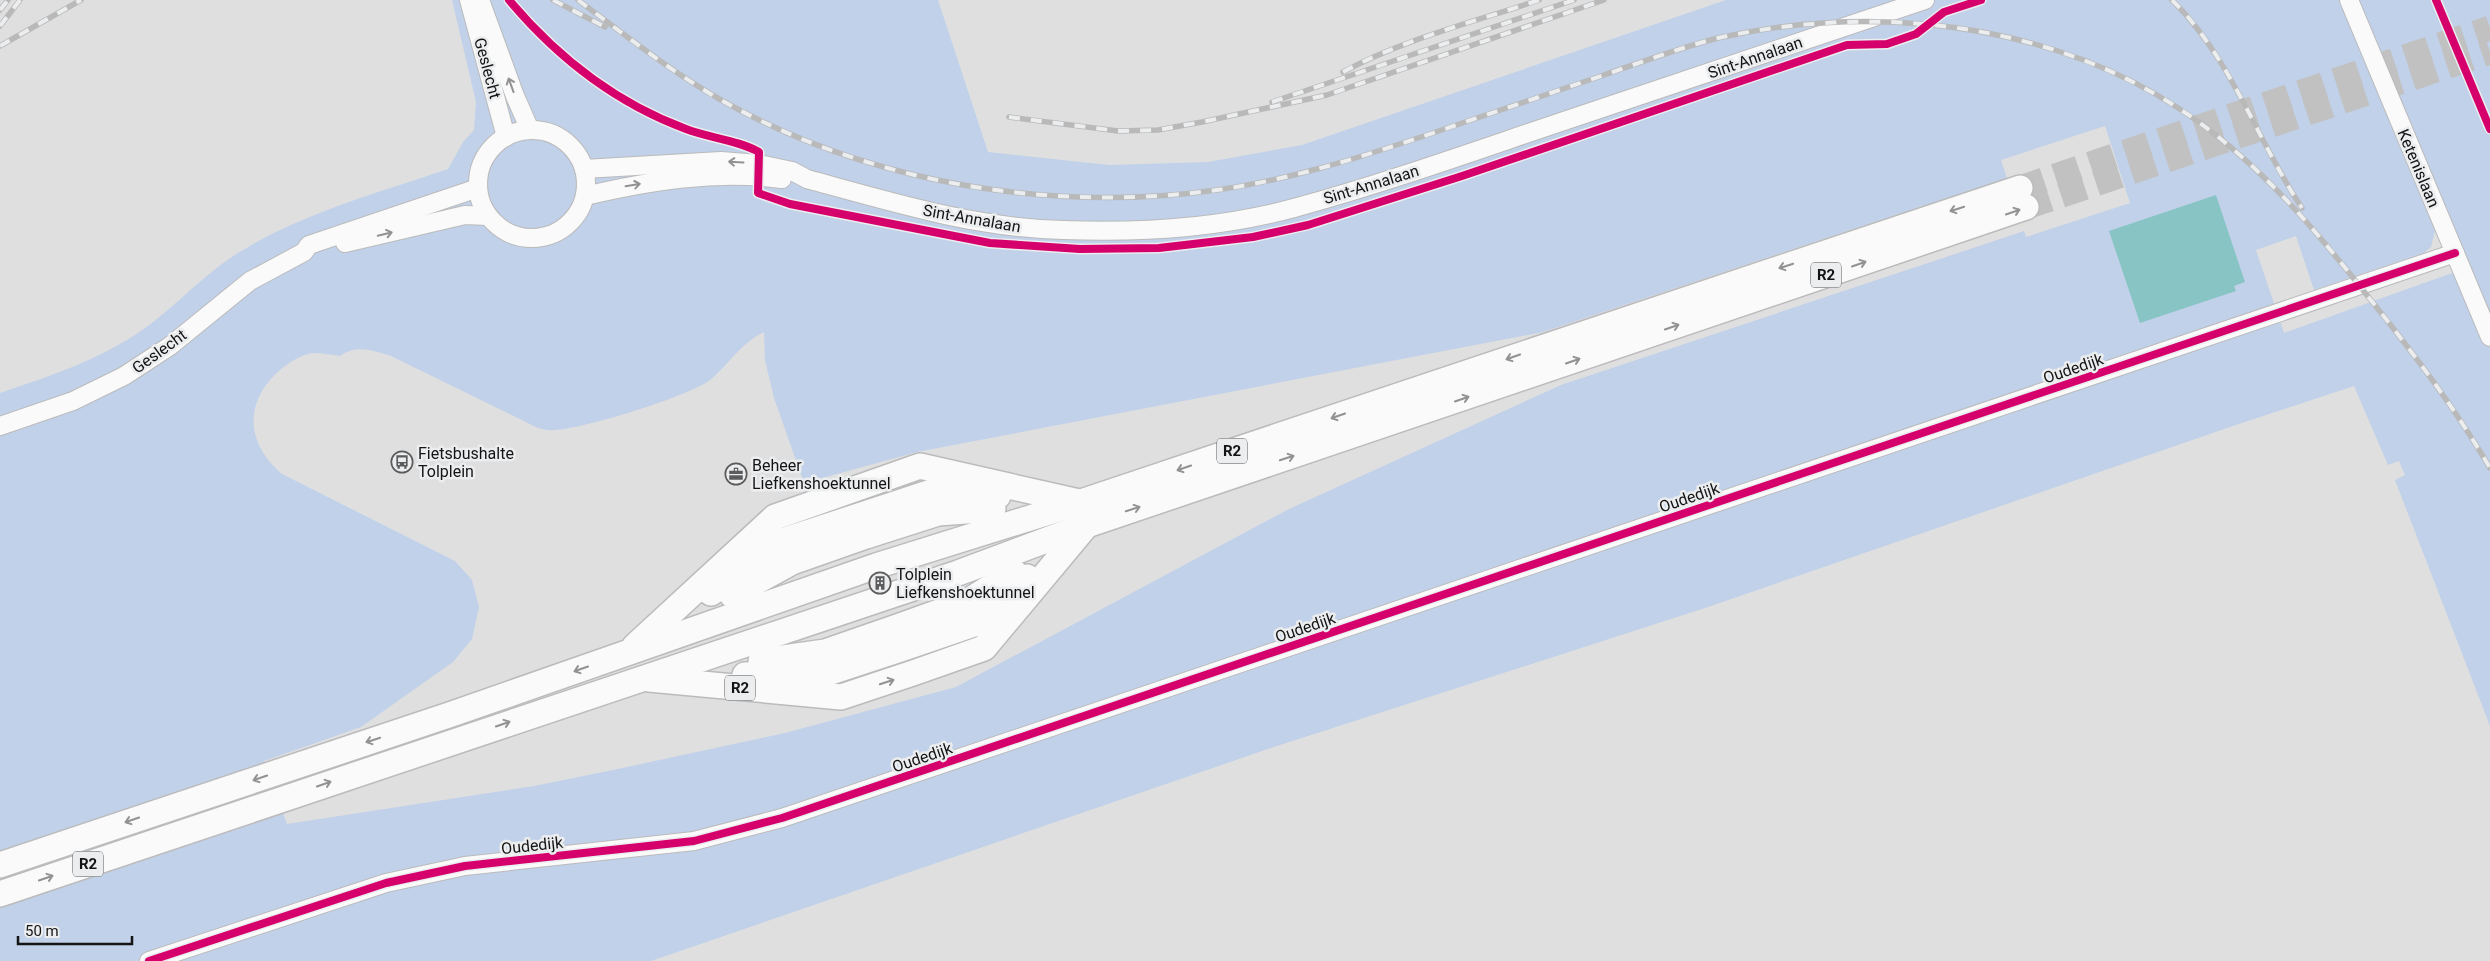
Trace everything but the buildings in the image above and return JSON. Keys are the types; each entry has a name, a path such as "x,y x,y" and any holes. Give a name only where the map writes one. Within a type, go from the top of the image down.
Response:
{"highway":[{"name":"R2","path":"0,865 449,715 912,554 1084,513 1527,376 2023,198 1455,377 1084,513 955,563 811,613 640,678 0,894"},
{"name":"R2","path":"627,653 775,517 920,466 1084,513"},
{"name":"R2","path":"627,653 788,551 934,502 1084,513"},
{"name":"R2","path":"640,678 841,697 984,648 1084,513"},
{"name":"R2","path":"640,678 828,662 971,613 1084,513"}],"street":[{"name":"Geslecht","path":"468,0 506,137"},
{"name":"Geslecht","path":"480,0 515,96 530,130"},
{"name":"Sint-Annalaan","path":"584,169 721,161 759,164 792,171 799,177 928,212 1019,227 1061,230 1150,230 1229,220 1293,208 1456,158 1924,0"},
{"name":"Ketenislaan","path":"2349,0 2490,337"},
{"path":"530,130 548,133 564,140 576,153 584,169 585,196 579,212 567,226 552,235 534,239 517,236 501,229 488,216 481,203 478,188 479,173 484,159 494,146 506,137 530,130"},
{"name":"Sint-Annalaan","path":"585,196 630,185 703,176 758,176 792,180 799,177"},
{"name":"Geslecht","path":"0,426 73,401 124,376 170,346 250,281 304,252 309,245 478,188"},
{"name":"Geslecht","path":"304,252 310,254 465,215 488,216"},
{"name":"Oudedijk","path":"149,961 386,883 465,866 694,841 782,818 2455,253"}],"shaded area":[{"path":"452,0 938,0 988,152 1109,165 1208,162 1302,145 1726,0 2339,0 2435,231 2431,247 2424,253 2314,290 2296,236 2256,250 2284,333 2469,267 2358,0 2490,0 2490,726 2395,480 2405,475 2399,461 2388,465 2354,386 1708,607 1268,749 651,961 0,961 0,393 69,368 119,345 149,326 224,262 288,226 341,205 448,169 463,142 474,130 476,102","holes":["2105,126 2130,203 2026,237 2024,231 1561,385 1289,509 956,687 785,733 613,770 534,786 287,824 264,761 361,727 453,662 472,639 479,607 472,580 455,561 282,474 261,450 254,423 255,409 260,396 268,382 280,370 304,355 314,353 340,356 346,352 359,349 391,356 538,428 551,430 567,429 634,411 699,387 717,374 749,342 764,332 765,360 774,398 804,483 917,452 1543,332 2007,178 2001,160"]},
{"path":"2216,195 2245,282 2234,286 2236,291 2140,323 2109,231"}],"tunnel":[{"path":"2020,188 2490,28"},
{"path":"2026,207 2490,52"}],"railway":[{"path":"0,10 8,0"},
{"path":"0,26 20,0"},
{"path":"0,46 81,0"},
{"path":"553,0 605,27"},
{"path":"578,0 702,89 778,129 837,152 899,171 962,185 1026,194 1090,197 1154,196 1217,190 1294,175 1393,146 1661,55 1718,38 1783,27 1850,22 1916,24 1982,32 2047,48 2109,71 2167,101 2222,140 2243,158 2282,195 2353,278 2433,382 2490,468"},
{"path":"1343,72 1390,50 1539,0"},
{"path":"1272,102 1574,0"},
{"path":"1009,117 1118,131 1158,130 1202,122 1327,95 1604,0"},
{"path":"2172,0 2193,23 2211,48 2302,208"}],"cycle path":[{"path":"509,0 527,21 567,59 612,92 635,106 686,129 742,145 759,152 758,193 790,204 990,243 1080,249 1159,248 1253,237 1308,225 1462,176 1847,45 1887,44 1916,34 1944,12 1981,0"},
{"path":"2436,0 2490,129"},
{"path":"149,961 386,883 465,866 694,841 782,818 2455,253"}],"place":[{"name":"Fietsbushalte Tolplein","path":"402,462"},
{"name":"Beheer Liefkenshoektunnel","path":"736,474"},
{"name":"Tolplein Liefkenshoektunnel","path":"880,583"}]}
